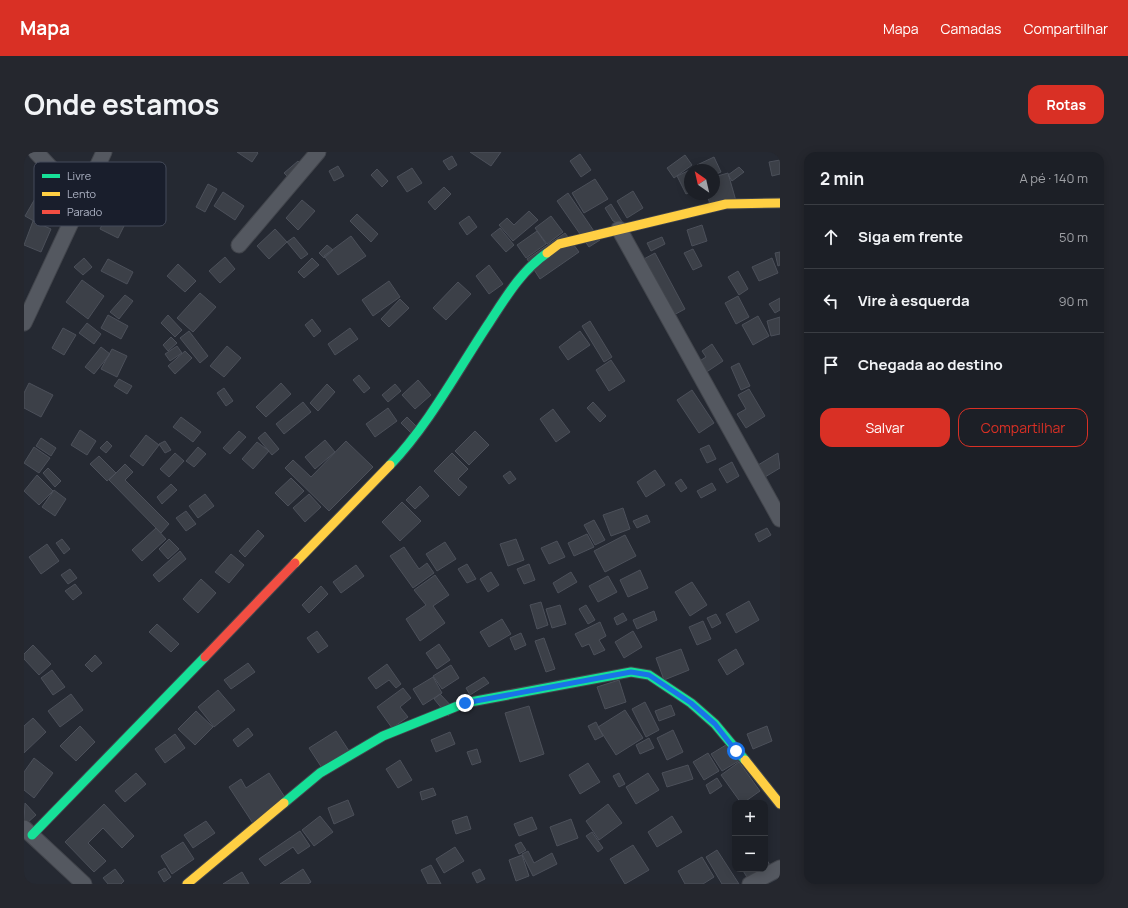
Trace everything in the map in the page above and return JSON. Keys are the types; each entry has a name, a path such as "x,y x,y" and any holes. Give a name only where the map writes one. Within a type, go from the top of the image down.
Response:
{"street":[{"path":"36,152 45,162"},
{"path":"99,162 104,152"},
{"path":"239,245 318,152"},
{"path":"84,884 28,831 396,459 417,433 514,284 535,261 559,244 619,229 726,204 780,203"},
{"path":"24,323 69,226"},
{"path":"619,229 780,519"},
{"path":"187,884 320,773 383,736 465,703 631,672 649,675 691,703 715,724 780,804"},
{"path":"750,884 780,868"}],"building":[{"path":"237,152 257,152 258,153 252,162"},
{"path":"470,152 501,152 491,166"},
{"path":"580,154 591,170 581,177 570,161"},
{"path":"685,155 691,164 684,164 684,171 674,178 667,168"},
{"path":"452,156 457,165 449,170 443,161"},
{"path":"714,157 717,164 699,164"},
{"path":"780,160 780,174 772,176 769,162"},
{"path":"298,161 304,167 291,180 284,173"},
{"path":"338,166 344,176 334,181 329,171"},
{"path":"739,167 744,172 732,181 728,175"},
{"path":"412,168 422,183 407,192 397,177"},
{"path":"377,169 388,181 382,187 371,175"},
{"path":"684,173 684,190 677,176"},
{"path":"728,173 736,201 711,208 709,200 720,200 720,175"},
{"path":"595,179 608,199 584,213 572,193"},
{"path":"208,184 217,189 205,212 196,207"},
{"path":"444,187 451,194 435,210 428,202"},
{"path":"633,191 643,208 627,218 617,201"},
{"path":"223,192 244,206 235,220 214,206"},
{"path":"568,193 600,240 589,247 557,201"},
{"path":"34,200 34,221 25,216"},
{"path":"302,200 315,211 298,230 286,218"},
{"path":"611,204 624,225 613,221 605,208"},
{"path":"529,211 538,220 513,241 499,225 507,218 514,225"},
{"path":"357,214 378,234 371,242 350,221"},
{"path":"469,216 477,227 467,235 459,223"},
{"path":"551,216 563,232 547,244 535,228"},
{"path":"33,221 34,226 44,226 51,229 41,252 24,245"},
{"path":"702,225 707,241 692,246 687,230"},
{"path":"102,226 124,226 118,238 100,229"},
{"path":"500,228 514,245 506,252 491,235"},
{"path":"275,229 287,242 269,259 257,246"},
{"path":"537,231 546,244 526,258 517,245"},
{"path":"565,233 579,252 540,279 527,259"},
{"path":"351,236 366,256 338,275 324,256"},
{"path":"294,237 308,254 301,259 287,242"},
{"path":"662,237 665,244 651,251 647,243"},
{"path":"327,245 333,250 324,258 319,253"},
{"path":"693,249 702,266 693,270 684,253"},
{"path":"780,252 780,265 778,266 775,253"},
{"path":"655,253 685,309 672,316 642,260"},
{"path":"225,257 235,269 220,283 209,271"},
{"path":"84,258 92,267 83,275 74,267"},
{"path":"312,258 319,265 304,278 298,272"},
{"path":"772,258 778,273 759,281 752,267"},
{"path":"108,259 133,272 127,284 101,271"},
{"path":"178,264 196,281 185,292 167,276"},
{"path":"489,265 503,284 489,294 476,276"},
{"path":"738,271 748,289 739,295 728,277"},
{"path":"82,280 104,296 88,319 66,302"},
{"path":"389,281 400,297 373,316 362,300"},
{"path":"458,282 471,294 446,320 433,308"},
{"path":"200,293 216,307 193,332 177,318"},
{"path":"125,295 133,301 119,319 110,312"},
{"path":"738,296 749,317 736,324 725,303"},
{"path":"780,298 780,310 775,313 769,304"},
{"path":"400,299 409,308 389,327 381,319"},
{"path":"108,315 128,326 121,339 101,328"},
{"path":"168,315 182,330 175,337 161,323"},
{"path":"758,316 769,336 753,345 742,325"},
{"path":"780,317 780,334 771,336 767,321"},
{"path":"312,319 321,331 314,337 305,325"},
{"path":"590,321 612,357 604,362 582,326"},
{"path":"87,323 101,334 94,344 79,333"},
{"path":"63,328 76,335 64,355 52,348"},
{"path":"350,328 358,339 335,355 328,344"},
{"path":"189,331 208,356 200,363 180,338"},
{"path":"580,331 590,345 568,360 559,347"},
{"path":"171,337 177,343 168,351 163,345"},
{"path":"712,344 723,361 705,373 698,362 706,357 702,351"},
{"path":"177,346 182,353 170,361 165,354"},
{"path":"227,346 241,358 224,377 210,366"},
{"path":"101,347 110,354 94,374 85,367"},
{"path":"112,349 127,356 117,377 101,369"},
{"path":"185,351 192,358 175,374 168,366"},
{"path":"611,360 625,381 609,391 596,370"},
{"path":"739,363 750,386 741,390 731,367"},
{"path":"359,375 370,388 364,393 353,380"},
{"path":"119,379 132,386 127,394 114,386"},
{"path":"418,380 431,395 415,409 402,395"},
{"path":"29,383 53,395 41,417 24,408 24,393"},
{"path":"281,383 291,394 266,417 256,407"},
{"path":"327,384 335,392 318,411 310,403"},
{"path":"395,384 401,391 388,402 382,395"},
{"path":"224,388 233,401 226,406 217,393"},
{"path":"749,389 765,416 746,428 737,414 746,409 738,395"},
{"path":"692,390 714,423 699,433 677,400"},
{"path":"303,402 311,412 284,434 276,424"},
{"path":"593,402 606,416 600,422 587,408"},
{"path":"388,408 397,421 375,437 366,424"},
{"path":"553,409 570,432 556,442 540,419"},
{"path":"181,417 201,432 193,442 173,427"},
{"path":"407,417 421,431 415,437 401,423"},
{"path":"80,430 96,441 87,455 71,445"},
{"path":"239,431 246,437 230,454 223,448"},
{"path":"475,431 489,445 469,465 455,451"},
{"path":"265,432 279,449 272,455 258,438"},
{"path":"146,435 159,445 143,466 130,456"},
{"path":"41,438 56,448 51,456 36,446"},
{"path":"325,440 335,452 315,469 305,457"},
{"path":"107,441 112,446 106,453 100,448"},
{"path":"165,441 171,450 165,453 159,444"},
{"path":"346,441 373,467 329,511 285,468 293,460 311,477"},
{"path":"257,442 269,451 253,469 242,459"},
{"path":"709,445 716,459 707,463 700,449"},
{"path":"34,447 50,458 39,473 24,463"},
{"path":"198,447 206,454 194,467 186,461"},
{"path":"175,453 184,461 169,477 160,469"},
{"path":"452,453 468,469 458,479 467,487 459,496 434,471"},
{"path":"778,453 780,468 765,477 758,465"},
{"path":"99,456 116,473 107,481 90,464"},
{"path":"732,462 739,476 727,483 719,469"},
{"path":"125,464 133,472 125,480 169,524 161,533 109,480"},
{"path":"48,468 61,481 55,487 43,473"},
{"path":"655,470 665,485 646,497 637,482"},
{"path":"510,471 516,479 509,484 503,476"},
{"path":"37,475 53,491 39,505 24,491"},
{"path":"291,478 304,491 288,506 275,493"},
{"path":"681,479 687,488 681,492 675,483"},
{"path":"712,483 716,490 701,498 697,491"},
{"path":"171,484 177,490 162,504 157,497"},
{"path":"420,486 429,496 415,509 406,500"},
{"path":"54,490 66,499 55,516 42,507"},
{"path":"205,494 214,506 198,518 189,506"},
{"path":"309,494 321,507 305,522 293,508"},
{"path":"402,502 421,521 400,541 382,522"},
{"path":"623,508 630,529 611,536 603,515"},
{"path":"186,511 196,524 186,531 176,518"},
{"path":"647,515 650,522 637,528 633,521"},
{"path":"594,520 605,540 595,545 584,525"},
{"path":"156,528 166,539 142,561 132,550"},
{"path":"767,528 771,535 759,542 755,534"},
{"path":"258,530 264,536 245,557 239,551"},
{"path":"587,534 594,547 574,556 568,543"},
{"path":"625,535 636,556 605,572 594,551"},
{"path":"62,539 70,549 64,554 56,543"},
{"path":"169,539 179,549 168,559 159,549"},
{"path":"516,539 524,560 508,566 500,544"},
{"path":"557,541 565,557 549,564 541,548"},
{"path":"445,542 456,559 437,571 426,554"},
{"path":"47,544 59,561 41,574 29,557"},
{"path":"404,547 419,569 427,563 434,573 413,588 390,556"},
{"path":"180,551 186,559 159,582 153,575"},
{"path":"231,554 244,565 229,583 215,572"},
{"path":"467,564 476,579 467,583 458,569"},
{"path":"529,564 535,580 524,584 517,569"},
{"path":"356,565 364,576 341,593 333,582"},
{"path":"70,569 77,578 68,584 61,575"},
{"path":"640,570 648,588 628,597 620,580"},
{"path":"491,572 499,585 488,592 480,579"},
{"path":"571,572 577,582 558,593 553,583"},
{"path":"435,575 449,595 433,606 445,623 420,641 406,619 426,605 414,590"},
{"path":"608,576 617,592 598,602 589,586"},
{"path":"201,579 216,593 198,613 183,599"},
{"path":"692,582 707,605 690,616 675,592"},
{"path":"75,584 82,593 73,600 65,591"},
{"path":"321,586 328,594 309,613 302,605"},
{"path":"749,601 759,620 736,633 726,614"},
{"path":"541,602 548,625 537,629 530,605"},
{"path":"560,605 566,624 552,628 546,609"},
{"path":"586,605 595,620 588,624 579,609"},
{"path":"654,611 657,620 637,629 633,620"},
{"path":"623,613 627,620 617,625 614,618"},
{"path":"716,614 721,623 712,628 707,618"},
{"path":"502,619 511,634 489,647 480,632"},
{"path":"703,621 711,639 697,645 689,627"},
{"path":"600,622 606,636 599,640 605,650 594,655 589,644 582,647 575,634"},
{"path":"157,624 179,644 171,652 149,632"},
{"path":"317,631 328,646 318,653 307,638"},
{"path":"633,631 642,647 624,658 615,642"},
{"path":"521,633 526,645 515,650 510,638"},
{"path":"544,638 555,669 546,672 535,641"},
{"path":"439,644 450,660 437,669 426,653"},
{"path":"33,645 51,664 39,675 24,659 24,654"},
{"path":"681,649 689,670 664,680 656,658"},
{"path":"736,649 744,664 727,675 718,660"},
{"path":"95,655 102,663 92,672 85,665"},
{"path":"248,663 255,672 231,689 224,680"},
{"path":"387,664 401,684 396,688 389,680 376,689 368,678"},
{"path":"451,665 459,678 442,689 433,676"},
{"path":"52,670 65,687 53,695 41,678"},
{"path":"433,677 442,693 423,705 413,689"},
{"path":"484,677 489,683 470,695 466,688"},
{"path":"619,680 626,702 605,709 597,687"},
{"path":"403,688 411,698 400,707 408,717 392,728 377,707"},
{"path":"218,690 235,710 214,727 198,707"},
{"path":"71,694 83,710 60,727 48,711"},
{"path":"440,694 455,710 448,716 434,699"},
{"path":"645,702 659,730 646,737 632,709"},
{"path":"671,705 675,715 659,721 655,711"},
{"path":"529,706 544,754 520,762 505,713"},
{"path":"625,710 643,738 616,755 598,727"},
{"path":"196,711 213,727 195,745 178,729"},
{"path":"33,718 46,732 24,753 24,726"},
{"path":"596,722 603,736 595,740 588,726"},
{"path":"80,726 95,742 76,761 60,746"},
{"path":"767,726 772,741 753,749 747,734"},
{"path":"248,728 253,735 238,747 233,740"},
{"path":"673,730 683,752 667,760 657,738"},
{"path":"336,731 349,751 322,768 309,748"},
{"path":"450,732 455,744 436,752 431,740"},
{"path":"175,734 185,748 165,763 155,749"},
{"path":"649,738 654,748 640,754 636,745"},
{"path":"731,742 742,759 722,771 711,754"},
{"path":"477,749 481,762 472,765 467,752"},
{"path":"708,753 719,771 704,780 693,762"},
{"path":"34,758 53,773 34,798 24,790 24,772"},
{"path":"400,760 412,780 398,788 386,769"},
{"path":"739,762 760,791 747,800 739,800 721,775"},
{"path":"588,763 600,782 580,794 569,775"},
{"path":"688,765 693,779 667,787 662,773"},
{"path":"136,773 146,784 125,802 115,791"},
{"path":"269,773 288,802 256,828 229,787 241,779 246,788"},
{"path":"619,773 625,784 619,787 613,776"},
{"path":"648,773 659,790 636,804 626,787"},
{"path":"717,778 722,786 710,794 706,785"},
{"path":"433,788 436,795 422,800 420,792"},
{"path":"348,800 354,815 334,824 328,808"},
{"path":"25,803 36,815 26,824 24,821"},
{"path":"104,804 134,836 122,848 103,828 88,843 106,861 94,872 65,842"},
{"path":"608,804 622,823 599,840 586,821"},
{"path":"320,816 333,832 314,846 302,830"},
{"path":"467,816 471,829 456,834 452,821"},
{"path":"672,816 682,832 657,847 648,832"},
{"path":"532,817 537,829 519,836 514,824"},
{"path":"571,819 578,838 557,846 550,827"},
{"path":"206,821 215,833 193,848 184,835"},
{"path":"300,831 310,846 298,854 293,847 265,866 259,859"},
{"path":"592,832 603,848 598,852 586,836"},
{"path":"183,842 194,859 172,874 161,856"},
{"path":"521,842 526,850 519,854 515,845"},
{"path":"633,845 649,870 625,884 610,859"},
{"path":"455,847 464,861 444,873 436,859"},
{"path":"717,850 739,884 722,884 706,857"},
{"path":"528,851 534,863 552,853 557,864 533,876 522,854"},
{"path":"522,855 529,876 516,881 509,860"},
{"path":"702,857 714,877 703,884 685,884 678,871"},
{"path":"768,862 773,870 751,884 744,872 768,872"},
{"path":"431,865 441,884 428,884 421,870"},
{"path":"165,868 171,877 164,882 158,872"},
{"path":"115,869 124,881 121,884 108,884 103,878"},
{"path":"303,869 311,882 308,884 280,884"},
{"path":"480,869 485,879 477,883 472,873"},
{"path":"242,872 249,884 223,884"}],"traffic: fast":[{"path":"390,465 404,450 430,415 515,285 529,268 547,253"},
{"path":"32,835 205,657"},
{"path":"284,803 320,773 383,736 465,703 631,672 649,675 691,703 715,724 745,760"}],"traffic: slow":[{"path":"547,253 559,244 726,204 780,203"},
{"path":"295,563 390,465"},
{"path":"745,760 780,804"},
{"path":"187,884 284,803"}],"traffic: jam":[{"path":"205,657 295,563"}],"route":[{"path":"465,703 631,672 649,675 691,703 715,724 736,751"}]}
